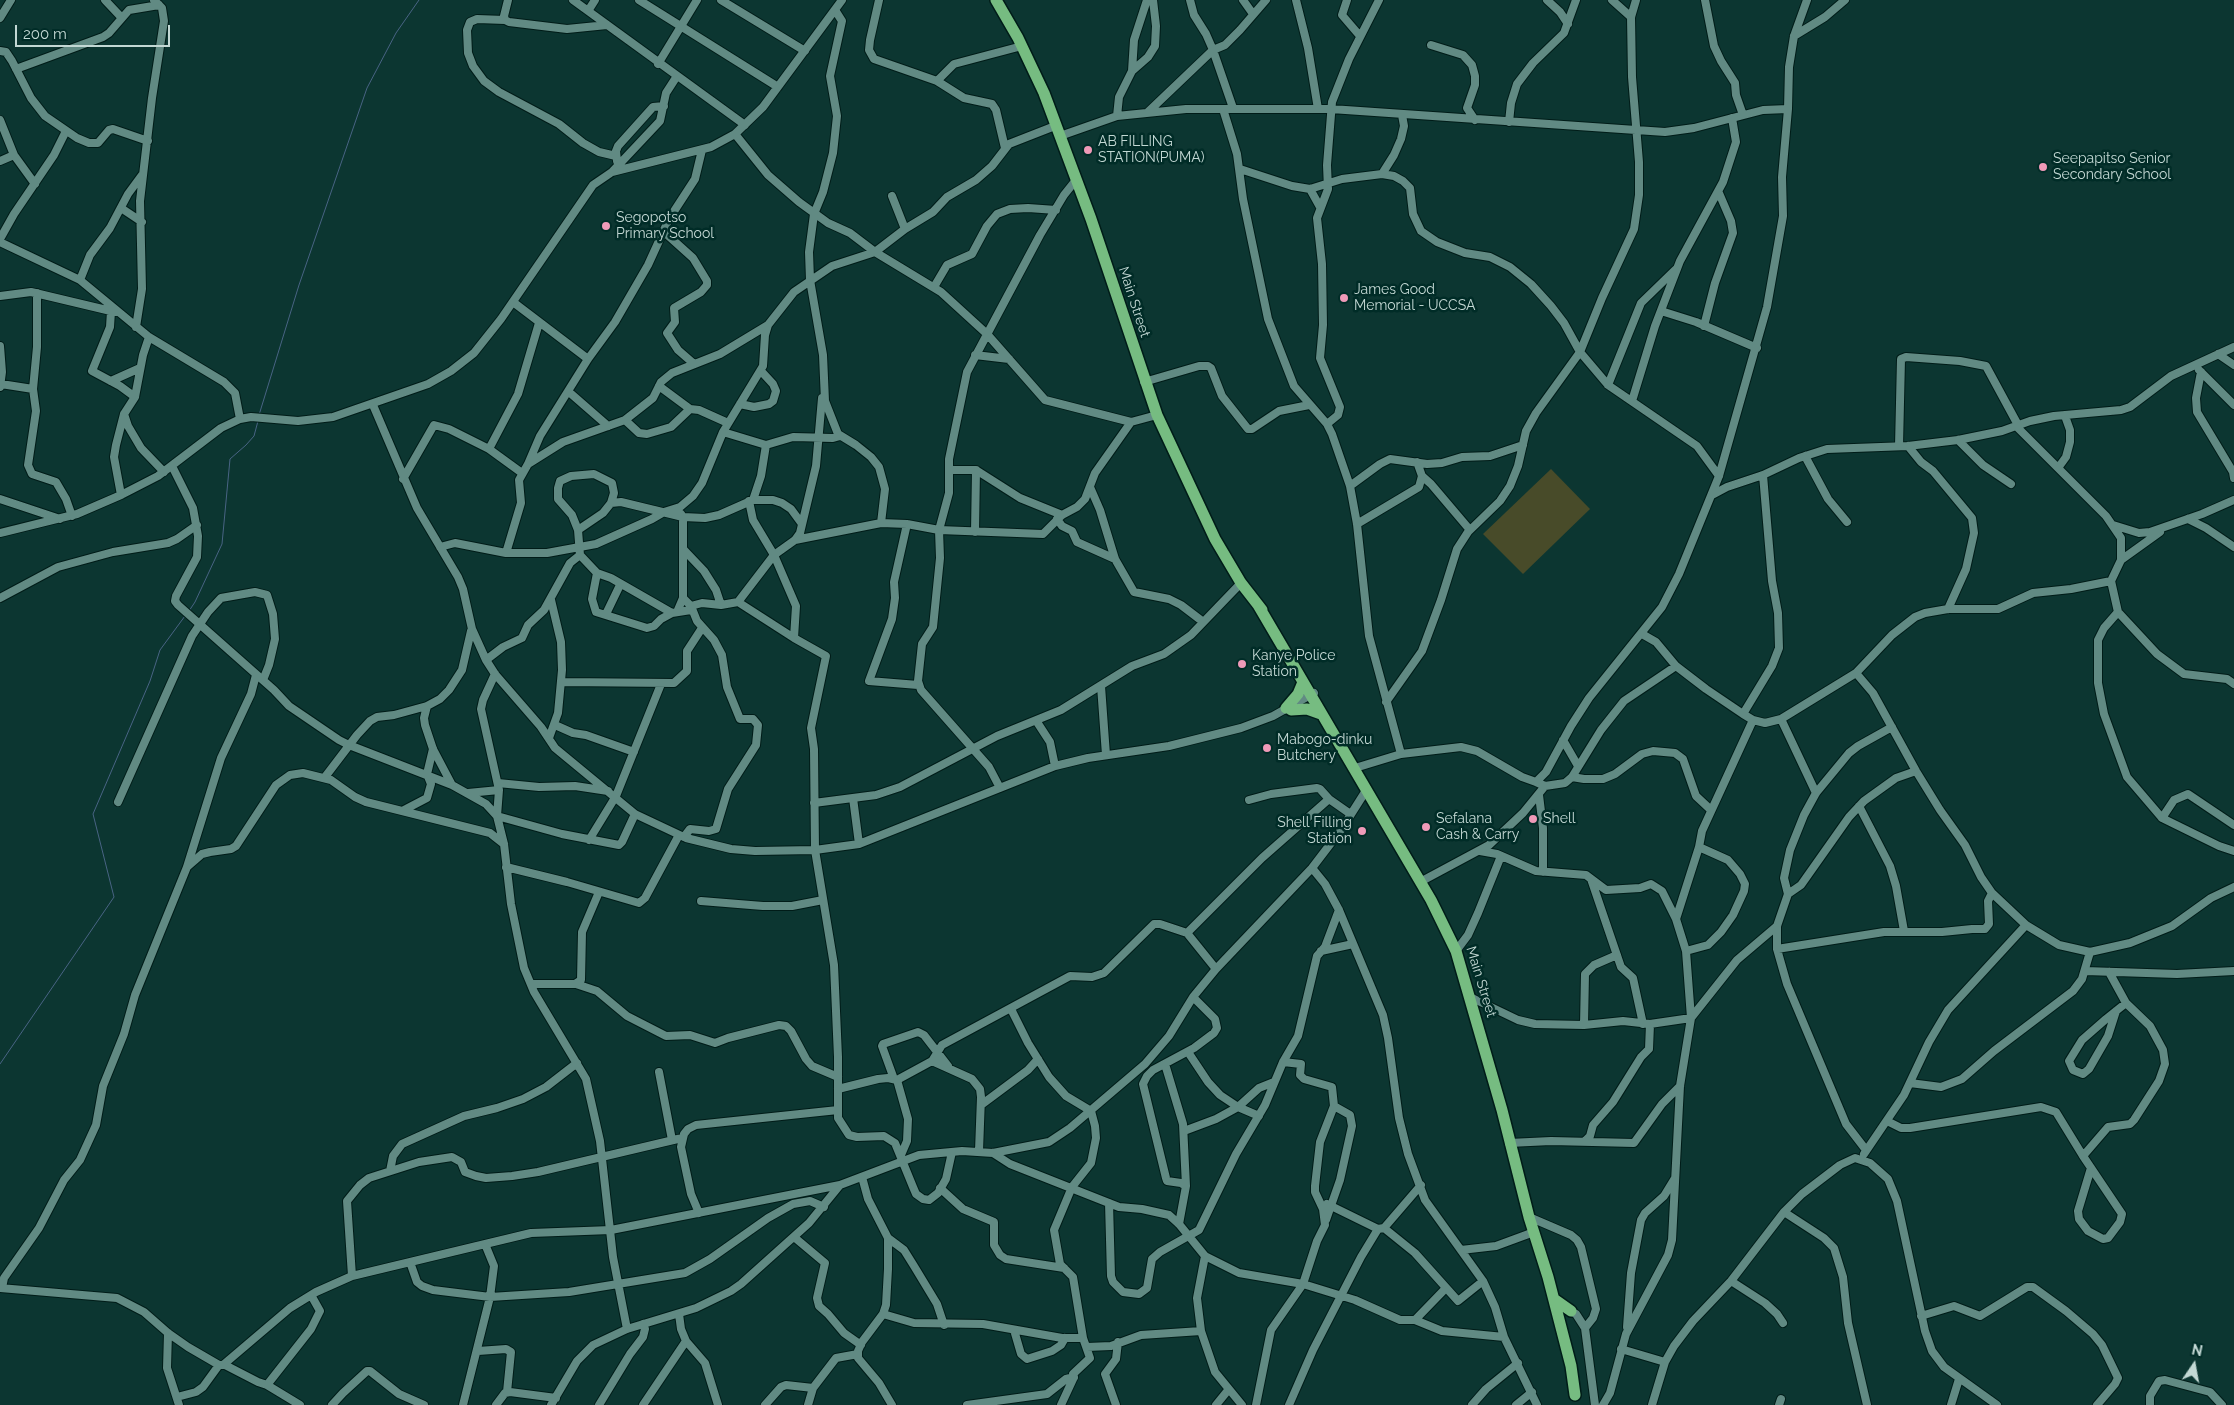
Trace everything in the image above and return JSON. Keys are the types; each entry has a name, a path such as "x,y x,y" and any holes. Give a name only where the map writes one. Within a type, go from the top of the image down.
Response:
{"highway":[{"name":"Main Street","path":"996,0 1022,46 1044,92 1076,180 1144,382 1157,415 1211,530 1241,583 1281,638 1449,933 1470,997 1529,1217 1554,1299 1555,1313"},
{"name":"Main Street","path":"1258,605 1347,756"},
{"path":"1289,709 1303,682"},
{"path":"1289,709 1307,708 1321,714"},
{"name":"Main Street","path":"1535,1235 1555,1313"},
{"path":"1554,1299 1573,1312 1563,1322 1561,1329"},
{"path":"1555,1313 1571,1366 1577,1400"},
{"path":"1555,1313 1577,1400"}],"street":[{"path":"0,18 11,0"},
{"path":"505,20 508,0"},
{"path":"573,0 658,64 745,125"},
{"path":"588,11 595,0"},
{"path":"639,0 778,87"},
{"path":"658,64 696,0"},
{"path":"721,0 805,51"},
{"path":"0,533 72,516 122,496 164,472 221,428 240,418 250,417 288,421 319,420 373,404 428,384 451,371 474,353 513,302 589,189 612,172 702,150 735,134 763,107 842,0"},
{"path":"879,0 870,40 871,55 876,61 937,81 964,98 989,103 994,106 1005,148"},
{"path":"1132,71 1134,40 1147,0"},
{"path":"1117,116 1119,97 1132,71 1148,57 1155,46 1153,0"},
{"path":"1190,0 1194,15 1213,50 1233,108"},
{"path":"1243,0 1253,14"},
{"path":"1148,112 1213,50 1225,45 1266,0"},
{"path":"1296,0 1308,48 1318,109"},
{"path":"1347,0 1342,15 1360,36"},
{"path":"1327,424 1338,415 1340,407 1320,358 1323,297 1322,264 1317,224 1320,207 1325,199 1328,184 1327,165 1331,109 1344,71 1379,0"},
{"path":"1547,0 1560,12 1568,24"},
{"path":"1509,122 1511,103 1517,84 1533,63 1564,33 1576,0"},
{"path":"1612,0 1631,17"},
{"path":"1386,702 1422,651 1441,600 1453,557 1470,530 1500,501 1510,486 1518,466 1526,431 1536,413 1580,352 1602,298 1636,225 1639,195 1637,130 1632,77 1631,17 1636,0"},
{"path":"1705,0 1714,46 1735,83 1736,95 1743,115"},
{"path":"1536,782 1546,772 1589,698 1662,607 1679,574 1720,476 1768,307 1783,216 1782,177 1788,108 1789,67 1794,36 1807,0"},
{"path":"1794,36 1825,17 1845,0"},
{"path":"16,69 103,37 109,33 129,10 156,2 163,11 164,21 152,98 140,204 142,222 142,289 136,327"},
{"path":"109,3 129,10"},
{"path":"109,3 121,17"},
{"path":"597,573 593,606 596,612 646,628 654,626 661,619 675,612 702,604 721,605 738,602 774,555 800,533 816,466 823,390 823,355 810,280 809,252 814,214 825,183 836,130 837,116 830,76 842,21 835,10"},
{"path":"607,26 567,29 505,20 477,19 470,22 467,30 468,53 473,66 484,81 499,92 558,124 583,144 599,152 616,156"},
{"path":"1431,44 1463,55 1472,65 1475,85 1467,108 1476,120"},
{"path":"937,81 954,64 1022,46"},
{"path":"0,51 6,52 31,98 45,116 77,138 92,143 101,141 109,130 113,129 148,141"},
{"path":"612,172 660,121 666,93 677,76"},
{"path":"618,166 616,156 618,146 653,107 664,106"},
{"path":"440,546 455,543 506,553 533,554 580,551 652,520 664,512 676,509 698,490 723,432 761,371 764,363 765,335 768,325 789,297 810,280 832,266 875,252 905,229 933,212 954,192 976,180 992,166 1005,148 1013,142 1117,116 1148,112 1233,108 1331,109 1476,120 1677,131 1762,110 1788,108"},
{"path":"1223,109 1240,169 1243,199 1268,319 1294,386 1327,424 1350,486 1367,602 1365,614 1367,627 1386,702 1402,754"},
{"path":"1382,174 1401,139 1404,126 1402,115"},
{"path":"1632,401 1660,311 1677,269 1719,193 1734,153 1735,133 1732,118"},
{"path":"0,120 14,155 35,184"},
{"path":"66,131 54,155 14,214 0,240 80,280 114,312 149,337 232,388 237,396 240,418"},
{"path":"735,134 768,175 814,214 850,233 875,252 934,287 987,334 1045,400 1130,422 1157,415"},
{"path":"506,553 521,503 520,480 522,473 540,436 588,359 615,322 648,266 663,231 695,179 702,150"},
{"path":"0,161 14,155"},
{"path":"1240,169 1310,190 1342,179 1382,174 1394,176 1403,181 1410,188 1416,223 1428,237 1465,252 1490,257 1510,267 1532,284 1564,323 1580,352 1608,385 1697,446 1720,476"},
{"path":"80,280 90,255 110,228 128,194 143,174"},
{"path":"1000,788 989,767 926,697 918,684 922,644 933,627 940,558 939,530 950,494 949,470 965,375 1040,235 1076,180"},
{"path":"1310,190 1320,207"},
{"path":"1704,326 1715,282 1733,234 1731,222 1719,193"},
{"path":"892,196 905,229"},
{"path":"121,208 142,222"},
{"path":"934,287 947,265 972,254 987,226 997,214 1019,209 1056,210"},
{"path":"663,231 693,258 707,281 707,285 701,292 674,308 675,322 667,333 678,350 693,363"},
{"path":"1608,385 1641,302 1677,269"},
{"path":"0,296 26,292 114,312"},
{"path":"37,294 37,347 33,389 36,411 29,455 30,471 32,474 56,482 66,499 72,516"},
{"path":"513,302 588,359"},
{"path":"1660,311 1704,326 1757,348"},
{"path":"114,312 110,328 92,370 135,397"},
{"path":"489,449 518,394 539,323"},
{"path":"528,464 563,442 625,420 653,398 664,379 672,373 693,363 720,354 768,325"},
{"path":"122,496 114,457 118,433 124,414 135,397 140,368 149,337"},
{"path":"0,346 2,372 0,386 33,389"},
{"path":"1712,495 1727,487 1763,475 1805,456 1827,449 1908,446 1958,440 2040,418 2121,410 2130,407 2160,383 2195,364 2234,347"},
{"path":"2218,354 2234,365"},
{"path":"975,355 1009,359"},
{"path":"1899,446 1900,370 1903,357 1960,361 1986,366 2017,425 2114,525 2122,541 2121,560 2111,581 2118,612 2157,654 2184,674 2227,679 2234,684"},
{"path":"2195,364 2200,372 2234,405"},
{"path":"1144,382 1199,366 1208,366 1211,368 1222,396 1248,429 1252,429 1279,412 1309,405"},
{"path":"111,381 140,368"},
{"path":"740,404 754,407 769,404 773,401 776,391 773,384 761,371"},
{"path":"2200,372 2196,398 2197,412 2234,473"},
{"path":"659,386 690,409 699,410 728,423"},
{"path":"823,390 832,422 840,436 856,445 879,467 885,489 881,523"},
{"path":"569,392 608,426"},
{"path":"373,404 403,478 427,527 458,577 463,589 472,629 486,660 495,674 549,738 555,748 616,796 635,814 682,836 715,846 755,851 815,850 860,844 1055,766 1106,755 1169,746 1241,728 1289,709 1313,696"},
{"path":"625,420 639,433 647,434 671,426 690,409"},
{"path":"124,414 140,448 164,472"},
{"path":"2058,468 2066,457 2070,442 2070,430 2065,416"},
{"path":"794,540 881,523 907,524 939,530 1043,534 1060,517 1082,502 1088,495 1095,473 1130,422"},
{"path":"403,478 434,425 449,429 489,449 522,473"},
{"path":"723,432 766,445 793,436 833,438 840,436"},
{"path":"1958,440 1983,465 2011,484"},
{"path":"766,445 761,476 751,501 753,520 774,555 796,606 794,638"},
{"path":"1350,486 1385,461 1396,459 1442,463 1462,457 1490,456 1523,445"},
{"path":"1908,446 1921,462 1933,471 1972,518 1974,533 1966,569 1948,609"},
{"path":"1805,456 1828,499 1847,522"},
{"path":"1417,462 1422,476 1470,530"},
{"path":"172,466 193,508 197,525 197,557 175,601 196,623 263,680 290,706 348,746 427,774 452,785 486,804 497,816 589,840 619,845 635,814"},
{"path":"949,470 976,470 1020,498 1060,517"},
{"path":"975,532 976,470"},
{"path":"578,530 603,513 611,503 614,494 613,486 605,478 588,473 562,479 558,488 558,498 572,515 578,530 580,551 597,573 611,578 675,612"},
{"path":"1743,714 1772,666 1779,648 1778,613 1772,581 1763,475"},
{"path":"1357,524 1419,487 1422,476"},
{"path":"1090,487 1100,510 1115,559 1134,592 1169,599 1181,605 1202,621"},
{"path":"0,499 61,519"},
{"path":"611,503 620,502 683,517 706,518 719,515 751,501 773,500 791,509 802,524"},
{"path":"2114,525 2139,533 2166,527 2234,500"},
{"path":"675,612 683,598 684,550 683,517 676,509"},
{"path":"1060,517 1062,526 1072,531 1077,542 1115,559"},
{"path":"2188,519 2206,528 2234,547"},
{"path":"907,524 894,582 895,598 892,619 869,681 918,684"},
{"path":"0,598 58,567 113,552 168,543 178,539 197,525"},
{"path":"2121,560 2166,527"},
{"path":"684,550 704,571 716,590 721,605"},
{"path":"486,660 522,638 528,625 544,610 551,600 562,575 580,551"},
{"path":"1642,634 1656,642 1676,666 1743,714 1753,720 1765,723 1781,719 1856,673 1907,622 1925,613 1948,609 1998,610 2034,593 2071,590 2111,581"},
{"path":"814,803 876,795 900,787 997,736 1037,722 1061,710 1132,666 1164,654 1191,635 1202,621 1241,583"},
{"path":"606,614 620,584"},
{"path":"118,802 196,623 221,598 255,592 265,592 267,595 273,614 275,639 263,680"},
{"path":"506,868 634,902 642,902 682,836 690,829 709,831 716,829 728,789 752,753 757,738 756,721 740,718 726,687 722,655 714,640 702,628 683,598"},
{"path":"549,738 555,725 561,682 561,642 551,600"},
{"path":"738,602 826,656 811,724 814,749 815,850 829,924 834,964 838,1118 849,1135 857,1137 884,1136 895,1143 913,1187 920,1197 929,1200 934,1198 946,1179 952,1152"},
{"path":"2118,612 2104,628 2098,640 2099,696 2111,737 2127,777 2162,818 2219,846 2234,851"},
{"path":"561,682 674,683 687,670 687,651 702,628"},
{"path":"324,777 365,726 377,717 394,716 427,706 440,699 449,690 462,670 472,629"},
{"path":"1354,768 1402,754 1448,748 1469,748 1488,756 1522,777 1545,786 1565,783 1572,777 1601,730 1624,702 1676,666"},
{"path":"1856,673 1873,694 1916,771 1940,810 1965,845 1981,877 1992,893 2026,925 2059,944 2090,952 2130,943 2172,926 2212,898 2234,887"},
{"path":"256,674 251,694 222,758 187,866 135,995 124,1034 104,1086 96,1125 80,1160 64,1180 39,1228 4,1278 1,1288 117,1298 144,1312 168,1334 222,1365 267,1385 300,1405"},
{"path":"495,674 483,700 481,710 498,787 497,816 504,844 518,943 530,984 586,1079 602,1156 613,1257 627,1329"},
{"path":"589,840 616,796 661,684"},
{"path":"1100,686 1106,755"},
{"path":"251,694 263,688 274,690"},
{"path":"427,706 424,718 425,725 433,749 452,785"},
{"path":"1781,719 1816,793"},
{"path":"1676,919 1700,847 1702,831 1753,720"},
{"path":"1037,722 1050,742 1055,766"},
{"path":"555,725 573,733 586,735 634,752"},
{"path":"1866,1150 1846,1124 1786,984 1778,949 1777,926 1788,894 1784,878 1790,850 1804,815 1816,793 1854,750 1892,727"},
{"path":"1563,740 1578,766"},
{"path":"404,810 427,798 431,784 427,774 433,749"},
{"path":"1572,777 1584,780 1603,779 1615,774 1642,754 1653,751 1675,753 1683,759 1696,796 1711,810"},
{"path":"1788,894 1801,885 1859,806 1896,778 1916,771"},
{"path":"187,866 202,854 231,850 236,846 281,779 303,773 324,777 366,802 490,833 504,844"},
{"path":"468,793 498,787 574,786 608,791"},
{"path":"1420,882 1480,851 1510,827 1545,786"},
{"path":"1249,800 1271,794 1316,788 1320,789 1329,799 1350,813"},
{"path":"168,1334 167,1368 178,1401 204,1387 222,1365 266,1327 310,1295 352,1276 545,1231 611,1230 840,1185 862,1177 902,1157 952,1152 979,1151 993,1153 1049,1142 1092,1111 1119,1084 1145,1064 1170,1036 1193,997 1216,969 1312,868 1341,830 1350,813 1367,789"},
{"path":"2162,818 2174,800 2188,794 2234,825"},
{"path":"1539,795 1543,828 1543,872"},
{"path":"853,798 860,844"},
{"path":"1187,933 1262,858 1329,799"},
{"path":"1859,806 1890,866 1904,931"},
{"path":"1686,950 1708,945 1721,932 1733,915 1744,891 1744,884 1740,874 1728,860 1700,847"},
{"path":"1480,851 1501,856 1543,872 1576,872 1586,875 1602,889 1609,891 1640,888 1651,884 1662,891 1676,919 1686,950 1691,1018 1680,1086 1672,1240 1668,1255 1626,1334"},
{"path":"1456,951 1468,935 1501,856"},
{"path":"1312,868 1325,884 1339,910 1382,1015 1388,1038 1399,1118 1408,1154 1425,1200 1483,1281 1496,1307 1504,1337 1537,1405"},
{"path":"1585,1141 1590,1136 1592,1125 1614,1102 1641,1057 1649,1048 1646,1024 1633,978 1621,967 1591,878"},
{"path":"576,984 581,977 582,932 599,892"},
{"path":"1778,949 1904,931 1942,932 1985,929 1989,924 1988,901 1992,893"},
{"path":"701,901 763,906 792,906 823,900"},
{"path":"1109,1202 1111,1276 1113,1282 1123,1292 1139,1294 1147,1288 1152,1259 1160,1252 1199,1230 1236,1154 1259,1116 1283,1062 1298,1036 1317,956 1326,947 1339,910"},
{"path":"838,1089 878,1079 896,1080 934,1057 942,1045 977,1024 1011,1009 1070,976 1092,977 1104,973 1154,924 1160,924 1187,933 1216,969"},
{"path":"1862,1160 1866,1150 1910,1084 1928,1042 1948,1010 2026,925"},
{"path":"1470,997 1527,1023 1584,1025 1623,1021 1646,1024 1691,1018 1737,960 1777,926"},
{"path":"1321,951 1353,944"},
{"path":"1910,1084 1941,1087 1962,1079 1994,1051 2073,991 2085,971 2090,952"},
{"path":"1584,1025 1584,974 1594,965 1617,955"},
{"path":"2085,971 2178,974 2234,971"},
{"path":"2083,1156 2108,1127 2130,1124 2134,1120 2158,1082 2164,1064 2163,1050 2150,1026 2126,1003 2109,972"},
{"path":"530,984 576,984 597,991 627,1016 666,1036 690,1035 715,1043 765,1028 779,1025 786,1026 812,1066 838,1077"},
{"path":"1186,1186 1180,1182 1167,1181 1143,1084 1147,1076 1188,1052 1214,1033 1217,1028 1211,1013 1193,997"},
{"path":"2116,1011 2108,1036 2089,1068 2083,1074 2074,1070 2069,1061 2082,1040 2116,1011 2126,1003"},
{"path":"1011,1009 1049,1077 1066,1096 1092,1111"},
{"path":"902,1157 907,1141 908,1119 896,1080 882,1046 883,1044 918,1032 924,1035 934,1057 949,1068 967,1075 977,1084 981,1098 979,1151"},
{"path":"1188,1052 1214,1090 1238,1107 1259,1116"},
{"path":"981,1105 1038,1059"},
{"path":"1283,1062 1301,1064 1300,1075 1304,1079 1332,1087 1334,1106 1320,1142 1315,1192 1323,1209 1325,1225"},
{"path":"390,1171 393,1156 402,1144 464,1116 498,1108 523,1099 546,1087 577,1063"},
{"path":"1166,1064 1184,1131 1186,1186 1180,1224"},
{"path":"659,1072 672,1140"},
{"path":"1184,1131 1216,1120 1238,1107 1253,1092 1274,1082"},
{"path":"1510,1143 1585,1141 1634,1143 1662,1104 1680,1086"},
{"path":"1256,1405 1272,1330 1303,1284 1340,1180 1352,1126 1350,1115 1334,1106"},
{"path":"1887,1121 1901,1128 1910,1128 2041,1107 2049,1108 2056,1112 2063,1120 2083,1156 2122,1214 2120,1222 2112,1234 2103,1239 2088,1231 2079,1219 2078,1211 2091,1168"},
{"path":"699,1213 691,1194 681,1147 682,1138 686,1131 696,1125 838,1110"},
{"path":"1061,1405 1074,1377 1073,1374 1090,1360 1083,1338 1073,1277 1060,1264 1058,1243 1054,1230 1072,1187 1088,1168 1094,1153 1096,1138 1092,1111"},
{"path":"352,1276 347,1201 364,1180 420,1162 452,1158 458,1159 469,1174 486,1178 538,1172 682,1138"},
{"path":"993,1153 1010,1164 1119,1206 1169,1215 1180,1224 1205,1256 1248,1275 1303,1284 1341,1295 1400,1320 1415,1320 1442,1331 1504,1337"},
{"path":"1652,1405 1665,1362 1674,1346 1693,1321 1731,1281 1784,1212 1802,1194 1840,1165 1855,1158 1870,1163 1888,1179 1897,1201 1921,1316 1932,1351 1944,1367 1994,1404"},
{"path":"862,1177 868,1199 888,1238 904,1250 937,1304 944,1325"},
{"path":"1603,1405 1610,1392 1626,1334 1630,1310 1630,1274 1641,1220 1664,1196 1676,1177"},
{"path":"507,1392 554,1402 577,1360 593,1345 627,1329 679,1314 711,1301 741,1284 824,1207 840,1185"},
{"path":"1289,1405 1313,1350 1341,1295 1381,1229 1421,1185"},
{"path":"940,1188 963,1209 994,1222 994,1245 1000,1255 1015,1262 1064,1268"},
{"path":"1315,1192 1324,1202 1381,1229 1415,1253 1458,1300 1483,1281"},
{"path":"410,1262 417,1282 422,1286 464,1295 490,1297 569,1292 685,1273 710,1259 768,1218 793,1204 810,1201 824,1207"},
{"path":"1784,1212 1824,1238 1836,1253 1843,1277 1848,1323 1867,1405"},
{"path":"1529,1217 1571,1235 1581,1247 1596,1309 1593,1318 1585,1328"},
{"path":"1460,1250 1496,1246 1535,1235"},
{"path":"794,1236 825,1262 817,1298 819,1306 844,1333 861,1345"},
{"path":"888,1238 887,1298 883,1314 861,1345 858,1354 860,1362 879,1383 892,1405"},
{"path":"462,1405 478,1352 490,1297 494,1266 485,1244"},
{"path":"1205,1256 1197,1298 1201,1331 1215,1372 1242,1405"},
{"path":"1731,1281 1764,1303 1777,1314 1783,1323"},
{"path":"1921,1316 1954,1306 1980,1316 2027,1286 2033,1287 2066,1311 2093,1334 2102,1345 2118,1378 2116,1384 2097,1405"},
{"path":"1415,1320 1446,1289"},
{"path":"267,1385 311,1330 320,1310 310,1295"},
{"path":"1555,1313 1573,1312 1585,1328 1595,1405"},
{"path":"679,1314 681,1329 686,1341 705,1363 715,1403"},
{"path":"883,1314 914,1323 944,1325 982,1324 1065,1338 1083,1338"},
{"path":"599,1405 630,1354 643,1337 644,1324"},
{"path":"1014,1330 1021,1354 1027,1359 1052,1351 1061,1345 1065,1338"},
{"path":"1087,1347 1111,1346 1141,1335 1201,1331"},
{"path":"643,1405 686,1341"},
{"path":"1116,1405 1105,1374 1116,1359 1118,1342"},
{"path":"1621,1349 1665,1362"},
{"path":"478,1352 506,1350 511,1352 507,1392 496,1405"},
{"path":"808,1405 813,1388 836,1358 858,1354"},
{"path":"1472,1405 1486,1389 1518,1364"},
{"path":"332,1405 343,1392 367,1371 370,1371 399,1394 424,1405"},
{"path":"967,1405 1011,1402 1047,1394 1066,1379 1074,1377"},
{"path":"1951,1405 1959,1379"},
{"path":"2150,1405 2150,1396 2159,1381 2165,1380 2214,1394 2222,1405"},
{"path":"765,1405 784,1385 813,1388"},
{"path":"1216,1405 1229,1389"},
{"path":"1516,1405 1532,1392"}],"green space":[{"path":"1551,469 1590,509 1523,574 1483,534"}],"waterway":[{"path":"259,415 299,285 367,88 396,33 419,0"},
{"path":"189,611 222,544 230,459 254,436 258,421"},
{"path":"0,1064 114,897 93,814 150,681 160,650 185,616"}],"place":[{"name":"AB FILLING STATION(PUMA)","path":"1088,150"},
{"name":"Seepapitso Senior Secondary School","path":"2043,167"},
{"name":"Segopotso Primary School","path":"606,226"},
{"name":"James Good Memorial - UCCSA","path":"1344,298"},
{"name":"Kanye Police Station","path":"1242,664"},
{"name":"Mabogo-dinku Butchery","path":"1267,748"},
{"name":"Shell","path":"1533,819"},
{"name":"Sefalana Cash & Carry","path":"1426,827"},
{"name":"Shell Filling Station","path":"1362,831"}]}
